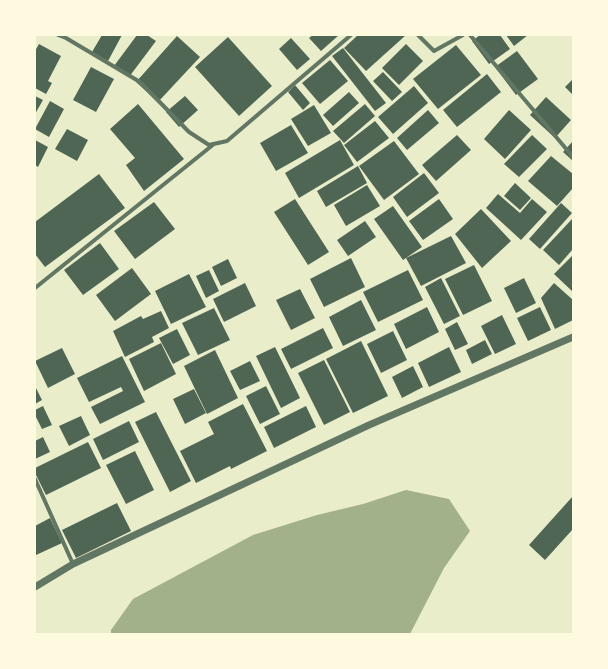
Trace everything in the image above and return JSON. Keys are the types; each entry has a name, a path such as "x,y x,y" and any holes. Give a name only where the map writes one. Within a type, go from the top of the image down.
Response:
{"street":[{"path":"58,35 140,82 190,132 209,145 227,142 351,35"},
{"path":"418,35 434,51 463,35"},
{"path":"470,35 573,157"},
{"path":"35,288 215,144"},
{"path":"36,588 73,564 369,425 573,337"},
{"path":"35,479 73,564"}],"shaded area":[{"path":"406,490 449,499 470,531 444,568 410,634 111,634 111,630 133,599 253,535 317,515 363,504"}],"building":[{"path":"102,35 122,35 108,61 92,52"},
{"path":"137,35 147,35 156,41 129,77 114,66"},
{"path":"313,35 339,35 321,51 309,38"},
{"path":"358,35 406,35 366,71 344,48"},
{"path":"480,35 500,35 510,49 489,64 472,41"},
{"path":"506,35 528,35 514,46"},
{"path":"177,36 200,57 158,102 136,82"},
{"path":"228,37 272,86 239,116 195,67"},
{"path":"291,38 310,59 297,70 279,49"},
{"path":"39,44 61,56 48,81 52,83 46,94 35,88 35,51"},
{"path":"406,44 423,61 399,85 382,68"},
{"path":"456,45 481,75 438,109 413,79"},
{"path":"343,48 386,103 375,111 332,56"},
{"path":"517,51 538,79 516,95 495,67"},
{"path":"330,60 348,81 320,104 302,83"},
{"path":"91,67 114,79 96,112 73,100"},
{"path":"383,72 402,92 392,101 373,81"},
{"path":"487,74 501,92 457,127 443,110"},
{"path":"573,79 573,95 565,87"},
{"path":"295,85 310,103 303,110 288,92"},
{"path":"414,86 428,103 393,134 378,117"},
{"path":"349,92 359,103 333,126 323,115"},
{"path":"35,96 43,100 35,114"},
{"path":"185,96 198,110 179,127 166,112"},
{"path":"546,97 571,120 555,138 530,115"},
{"path":"50,101 64,109 49,137 35,129"},
{"path":"138,104 184,159 144,191 126,165 135,158 110,129"},
{"path":"365,104 375,116 344,143 333,131"},
{"path":"314,105 331,133 308,146 291,119"},
{"path":"428,110 439,123 407,150 397,138"},
{"path":"509,110 531,130 505,159 484,139"},
{"path":"375,121 389,138 357,162 344,145"},
{"path":"291,125 308,153 276,171 260,143"},
{"path":"67,129 88,140 77,161 55,149"},
{"path":"457,135 471,150 436,181 422,165"},
{"path":"532,135 547,149 519,177 504,164"},
{"path":"35,140 48,147 38,167 35,165"},
{"path":"340,140 354,165 299,198 285,173"},
{"path":"394,141 419,174 384,200 359,166"},
{"path":"573,141 573,161 563,152"},
{"path":"551,156 573,174 573,188 557,206 528,181"},
{"path":"358,166 367,183 326,207 317,191"},
{"path":"424,173 439,193 407,217 393,197"},
{"path":"99,174 125,208 45,267 35,254 35,222"},
{"path":"515,183 531,198 520,210 504,196"},
{"path":"367,185 380,206 346,226 334,205"},
{"path":"498,194 520,213 532,199 547,212 521,240 486,208"},
{"path":"295,199 329,252 308,265 274,212"},
{"path":"439,199 453,219 423,240 409,221"},
{"path":"154,202 175,229 135,259 114,231"},
{"path":"561,203 572,213 540,249 529,239"},
{"path":"393,206 422,247 403,260 374,219"},
{"path":"481,209 511,241 482,268 455,234"},
{"path":"573,218 573,249 559,265 543,250"},
{"path":"365,221 376,237 348,256 337,240"},
{"path":"451,236 466,263 421,286 406,258"},
{"path":"100,243 119,269 83,295 64,270"},
{"path":"573,255 573,292 554,274"},
{"path":"351,258 365,287 324,307 310,279"},
{"path":"228,259 237,278 221,286 212,267"},
{"path":"474,265 492,301 463,315 445,279"},
{"path":"132,268 151,294 115,321 96,295"},
{"path":"209,270 219,291 206,298 196,276"},
{"path":"408,270 423,300 378,322 363,292"},
{"path":"189,274 206,307 171,324 155,291"},
{"path":"441,278 460,316 444,324 425,287"},
{"path":"524,278 536,303 516,313 504,288"},
{"path":"245,283 256,306 224,322 213,299"},
{"path":"554,283 573,300 573,320 555,329 541,298"},
{"path":"300,289 315,318 291,330 276,300"},
{"path":"361,300 376,330 343,346 329,317"},
{"path":"427,307 439,332 406,349 394,324"},
{"path":"540,307 551,330 528,341 517,318"},
{"path":"214,308 230,340 198,355 182,323"},
{"path":"161,311 169,328 152,337 154,342 125,357 113,331 141,316 143,319"},
{"path":"502,315 516,344 495,354 481,326"},
{"path":"457,322 468,344 455,350 445,329"},
{"path":"323,328 333,348 291,369 281,349"},
{"path":"177,329 190,355 173,364 159,338"},
{"path":"393,331 407,360 381,373 367,344"},
{"path":"485,340 492,354 472,364 466,350"},
{"path":"361,341 388,396 353,413 326,359"},
{"path":"161,343 176,374 144,391 129,359"},
{"path":"275,347 300,398 281,408 256,356"},
{"path":"449,347 461,372 429,387 418,363"},
{"path":"62,348 75,374 48,388 35,361"},
{"path":"215,350 238,398 207,414 184,366"},
{"path":"122,356 145,402 100,424 91,407 123,391 121,387 89,402 77,378"},
{"path":"324,360 350,412 324,425 298,373"},
{"path":"250,361 260,381 240,390 230,371"},
{"path":"413,366 423,387 402,398 392,377"},
{"path":"35,386 42,400 35,404"},
{"path":"266,386 280,414 260,424 246,396"},
{"path":"194,389 206,413 185,424 173,399"},
{"path":"243,404 267,451 231,469 230,466 196,483 180,451 214,434 208,422"},
{"path":"43,406 52,425 42,429 35,415 35,410"},
{"path":"306,406 316,427 274,448 264,427"},
{"path":"156,412 191,481 170,492 135,422"},
{"path":"81,416 90,435 69,446 59,426"},
{"path":"129,421 139,442 103,460 93,439"},
{"path":"43,437 50,452 35,459 35,441"},
{"path":"88,442 101,468 46,495 35,473 35,468"},
{"path":"135,451 154,490 126,504 106,465"},
{"path":"573,496 573,529 545,560 529,545"},
{"path":"117,503 131,531 76,558 62,530"},
{"path":"50,518 62,543 36,555 35,526"}]}
